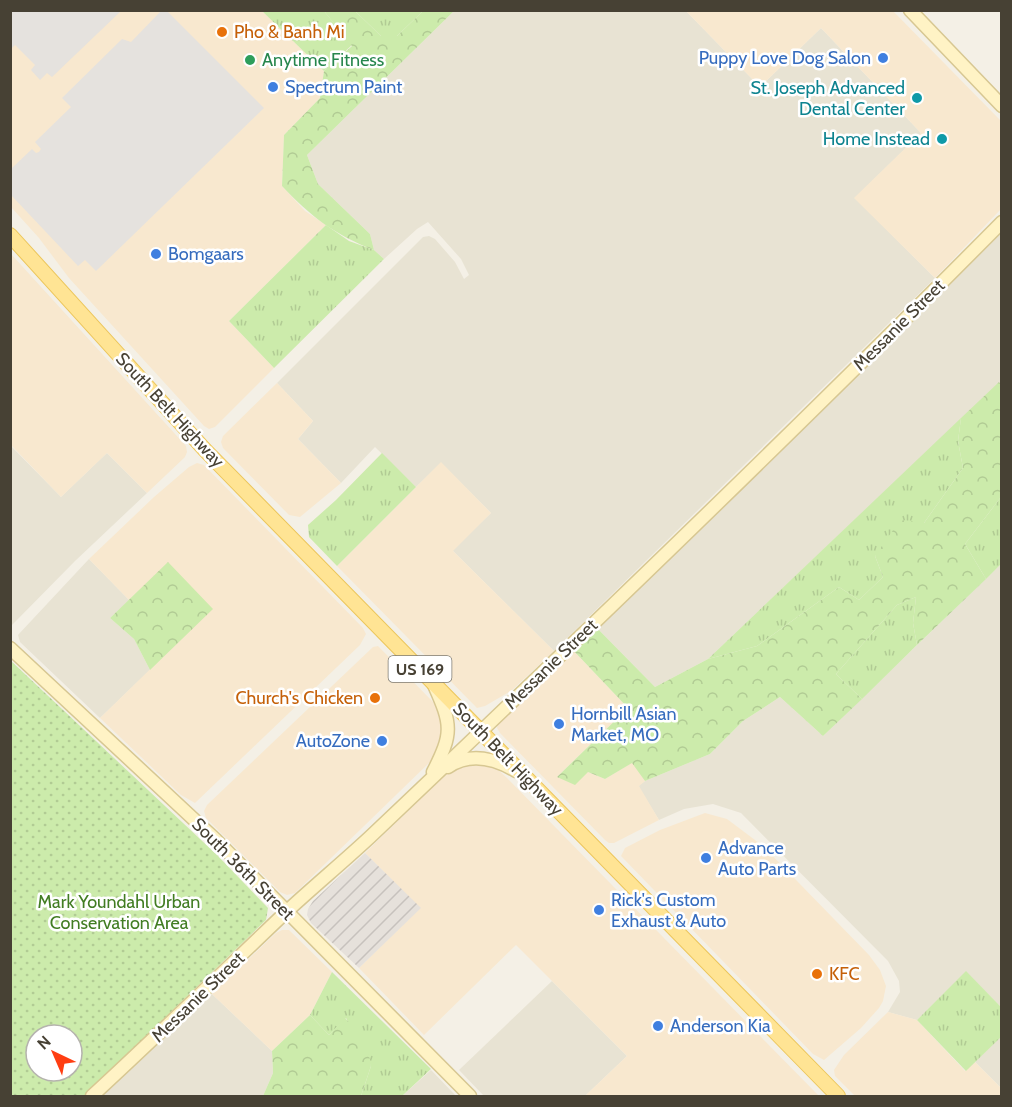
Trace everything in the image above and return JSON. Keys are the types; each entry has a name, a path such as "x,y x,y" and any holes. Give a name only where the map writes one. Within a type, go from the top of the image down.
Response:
{"main road":[{"name":"South Belt Highway","path":"10,235 205,450 838,1096"}],"street":[{"path":"910,10 1002,106"},
{"name":"Messanie Street","path":"92,1096 428,782 865,359 1002,222"},
{"name":"South 36th Street","path":"10,648 216,840 470,1096"},
{"path":"428,782 445,749 448,726 446,712 432,681"},
{"path":"428,782 454,763 480,757 504,764 526,777"}],"shaded area":[{"path":"11,10 121,11 52,77 47,73 40,80 31,70 35,65 15,45 11,49"},
{"path":"162,10 167,11 264,108 96,271 85,260 78,266 11,195 11,169 32,149 36,153 39,152 41,149 35,142 71,107 62,98 122,39 131,42"},
{"path":"11,11 262,11 324,71 320,98 284,135 282,186 305,211 326,225 229,321 274,368 215,427 209,429 204,426 69,278 39,238 11,207"},
{"path":"454,11 686,11 760,87 821,28 921,133 855,198 935,278 554,651 452,550 491,513 441,463 416,487 375,447 341,483 298,439 313,421 277,383 423,237 429,236 435,239 455,262 464,279 469,275 461,259 428,222 384,259 374,250 370,234 318,184 307,155"},
{"path":"686,11 893,11 1001,121 1001,209 935,278 854,198 921,133 821,28 760,87"},
{"path":"1001,232 1001,385 999,383 708,659 655,687 596,627 834,398"},
{"path":"11,254 186,446 185,457 147,493 107,453 61,497 11,445"},
{"path":"277,383 313,421 298,439 341,483 300,517 289,515 223,448 221,442 223,436"},
{"path":"10,445 61,497 107,453 147,493 12,625"},
{"path":"441,462 491,513 453,551 554,651 511,691 477,708 337,566"},
{"path":"197,463 204,465 363,628 366,634 360,645 195,803 181,795 100,718 212,609 168,563 129,600 89,559 154,497 189,467"},
{"path":"89,559 129,600 110,618 134,639 150,670 100,718 20,642 18,635"},
{"path":"1001,564 1001,1007 966,972 917,1020 888,1012 900,992 899,981 888,961 741,813 713,804 684,809 659,820 638,786 710,754 743,721 780,697 823,736"},
{"path":"378,646 437,706 443,718 440,750 295,893 287,895 280,892 206,818 204,811 207,805 373,647"},
{"path":"572,649 628,708 558,776 588,772 605,779 633,762 645,781 639,786 659,820 614,843 605,840 497,728 498,721"},
{"path":"473,762 495,767 507,778 819,1096 585,1096 627,1056 516,945 424,1035 359,968 420,908 365,853 448,772"},
{"path":"705,813 727,819 763,846 869,955 880,970 886,986 879,1008 861,1028 824,1060 813,1054 621,856 625,848 660,830"},
{"path":"365,853 421,908 359,968 311,923 307,915 313,901"},
{"path":"289,930 332,972 310,1015 272,1051 212,994 276,933"},
{"path":"552,981 627,1056 585,1096 484,1096 459,1070"},
{"path":"212,994 272,1051 273,1073 263,1096 100,1096 156,1043"},
{"path":"888,1012 917,1020 965,1071 975,1062 1001,1088 1001,1096 855,1096 835,1076 834,1070 844,1055"},
{"path":"1001,1036 1001,1088 975,1062"},
{"path":"431,1070 456,1096 402,1096"}],"green space":[{"path":"262,11 324,11 352,45 324,71"},
{"path":"324,11 355,11 381,36 397,36 423,11 454,11 307,155 318,184 370,234 374,250 347,238 324,224 282,186 284,135 320,98 324,71 352,46"},
{"path":"355,11 423,11 397,36 381,36"},
{"path":"326,225 349,241 374,250 384,259 274,368 229,321"},
{"path":"999,382 1001,385 1001,497 965,544 986,579 917,645 913,623 916,597 897,605 836,674 862,699 823,736 780,697 743,721 710,754 645,781 632,763 605,779 588,772 575,785 557,777 628,708 572,649 596,627 655,687 708,659 757,646 839,587 859,600 883,577 875,556 900,520 924,523 963,468 958,441 961,418"},
{"path":"961,418 958,441 963,468 924,523 875,556 883,577 859,600 839,587 757,646 708,659"},
{"path":"382,453 416,487 337,566 309,537 308,525"},
{"path":"1001,497 1001,564 986,579 965,544"},
{"path":"168,562 213,609 150,670 134,639 110,618"},
{"path":"916,597 913,623 917,645 862,699 836,674 897,605"},
{"name":"Mark Youndahl Urban Conservation Area","path":"10,660 217,855 268,908 266,920 84,1096 11,1096"},
{"path":"966,971 1001,1007 1002,1036 966,1071 917,1020"},
{"path":"332,972 431,1069 402,1096 361,1096 371,1066 346,1018 329,1035 310,1015"},
{"path":"310,1015 329,1035 345,1018 366,1040 371,1066 361,1096 263,1096 273,1073 272,1051"}],"place":[{"name":"Pho & Banh Mi","path":"222,32"},
{"name":"Puppy Love Dog Salon","path":"883,58"},
{"name":"Anytime Fitness","path":"250,60"},
{"name":"Spectrum Paint","path":"273,87"},
{"name":"St. Joseph Advanced Dental Center","path":"917,98"},
{"name":"Home Instead","path":"942,139"},
{"name":"Bomgaars","path":"156,254"},
{"name":"Church's Chicken","path":"375,698"},
{"name":"Hornbill Asian Market, MO","path":"559,724"},
{"name":"AutoZone","path":"382,741"},
{"name":"Advance Auto Parts","path":"706,858"},
{"name":"Rick's Custom Exhaust & Auto","path":"599,910"},
{"name":"KFC","path":"817,974"},
{"name":"Anderson Kia","path":"658,1026"}]}
